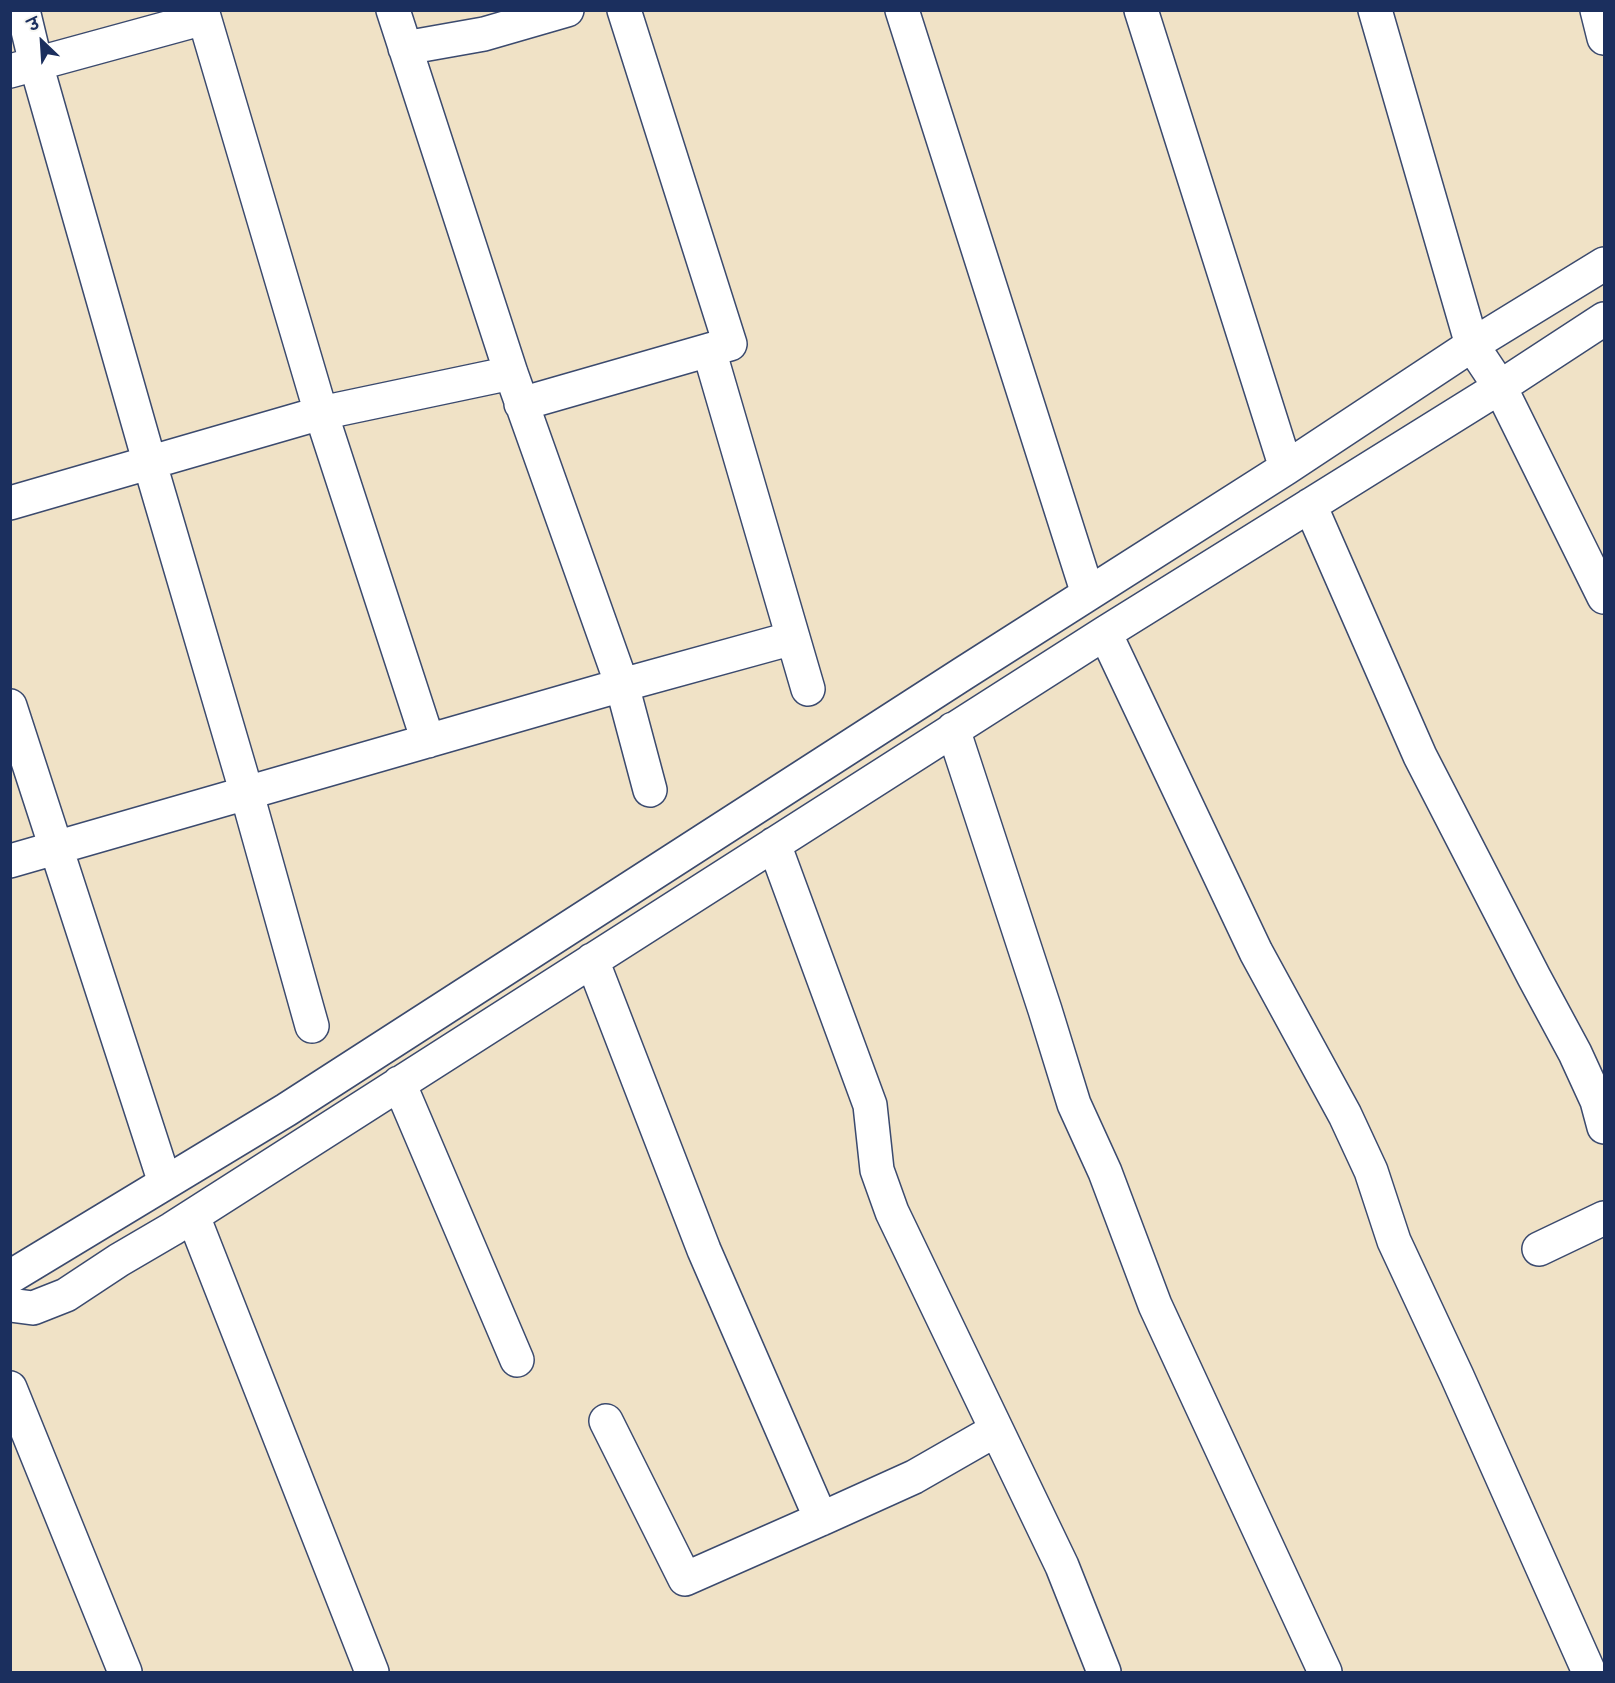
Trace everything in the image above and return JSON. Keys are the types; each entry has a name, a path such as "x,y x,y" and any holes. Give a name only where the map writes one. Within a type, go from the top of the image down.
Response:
{"street":[{"path":"23,10 23,68 150,464 248,794 312,1026"},
{"path":"393,10 521,404 622,685 650,790"},
{"path":"405,48 484,34 567,10"},
{"path":"521,404 730,344 624,10"},
{"path":"902,10 1088,594"},
{"path":"1141,10 1286,468"},
{"path":"1375,10 1472,345 1500,387 1605,597"},
{"path":"1597,10 1605,38"},
{"path":"23,68 203,14 321,413 429,741"},
{"path":"10,1276 296,1103 1286,468 1472,345 1605,264"},
{"path":"10,1305 33,1308 66,1295 953,729 1605,319"},
{"path":"709,350 808,688"},
{"path":"10,503 321,413 511,373"},
{"path":"1310,505 1420,756 1575,1053 1598,1101 1605,1127"},
{"path":"1105,633 1256,952 1345,1115 1371,1171 1394,1241 1462,1387 1588,1672"},
{"path":"10,861 793,638"},
{"path":"10,706 165,1184"},
{"path":"953,729 1046,1010 1074,1104 1105,1172 1155,1305 1325,1672"},
{"path":"774,844 870,1104 877,1170 892,1212 1062,1566 1104,1672"},
{"path":"592,960 704,1250 821,1519"},
{"path":"399,1083 517,1360"},
{"path":"193,1216 372,1672"},
{"path":"1539,1249 1605,1218"},
{"path":"10,1388 125,1672"},
{"path":"606,1421 685,1579 914,1477 996,1430"}]}
